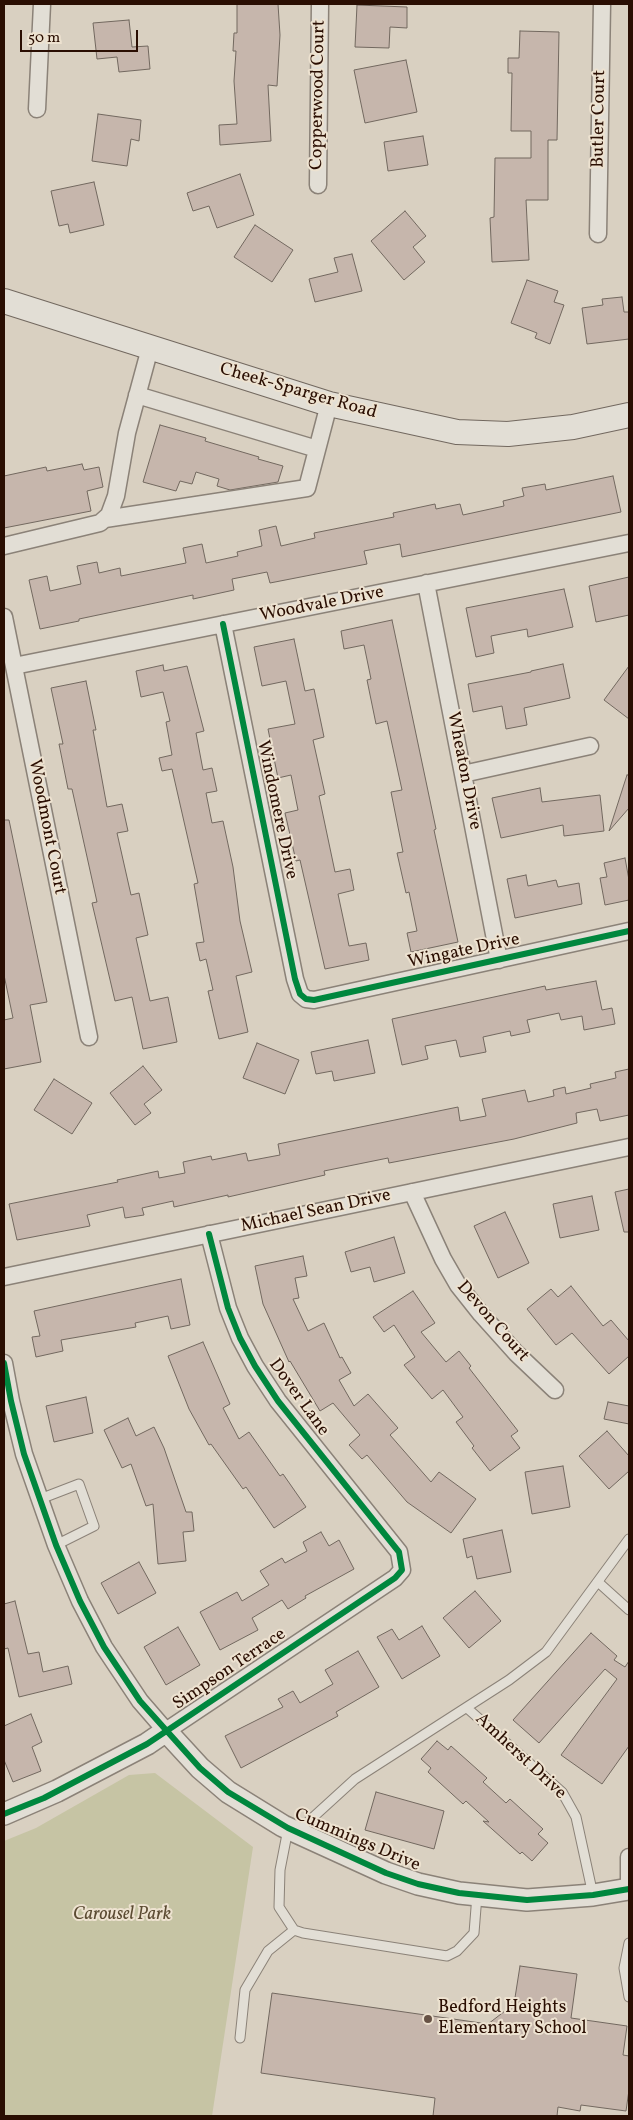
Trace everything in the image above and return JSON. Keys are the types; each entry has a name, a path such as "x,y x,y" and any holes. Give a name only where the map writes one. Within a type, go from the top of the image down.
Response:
{"main road":[{"name":"Cheek-Sparger Road","path":"4,301 328,404 457,432 508,434 573,427 629,416"}],"street":[{"path":"37,109 42,4"},
{"name":"Copperwood Court","path":"318,186 320,4"},
{"name":"Butler Court","path":"598,234 602,4"},
{"path":"4,546 100,523 109,516 116,496 127,433 150,348"},
{"path":"137,395 317,449"},
{"path":"105,519 307,488 328,404"},
{"name":"Woodvale Drive","path":"14,666 629,543"},
{"name":"Wheaton Drive","path":"426,583 499,960"},
{"name":"Woodmont Court","path":"4,617 89,1037"},
{"name":"Windomere Drive","path":"223,624 296,980 300,994 306,999"},
{"path":"463,774 590,746"},
{"name":"Wingate Drive","path":"306,999 314,1000 629,931"},
{"name":"Michael Sean Drive","path":"4,1277 629,1147"},
{"name":"Devon Court","path":"412,1192 443,1259 458,1285 516,1353 555,1390"},
{"name":"Dover Lane","path":"209,1234 228,1308 240,1338 255,1366 278,1401 399,1552 402,1560"},
{"path":"4,1363 10,1401 22,1445 56,1545 80,1601 104,1647 140,1701 166,1731"},
{"name":"Simpson Terrace","path":"4,1814 57,1791 147,1744 395,1578 402,1570 402,1560"},
{"name":"Cummings Drive","path":"166,1731 200,1768 228,1792 292,1830 386,1873 418,1884 477,1895 527,1900 593,1895 629,1889"},
{"path":"629,1857 629,1889"}],"lane":[{"path":"40,1499 79,1484 94,1526 56,1545"},
{"name":"Amherst Drive","path":"292,1830 355,1779 467,1708 546,1652 629,1539"},
{"path":"598,1582 629,1610"},
{"name":"Amherst Drive","path":"467,1708 562,1792 576,1817 593,1895"},
{"path":"292,1830 280,1870 280,1907 294,1930 447,1956 457,1951 474,1933 477,1895"},
{"path":"240,2038 245,1990 268,1952 294,1930"},
{"path":"629,1943 624,1968 629,1997"}],"green space":[{"name":"Carousel Park","path":"155,1773 253,1847 212,2116 4,2116 4,1841 36,1828 129,1775"}],"building":[{"path":"237,4 278,4 280,35 277,86 268,85 271,141 220,145 219,125 237,124 234,81 236,51 233,51 234,33 237,33"},
{"path":"357,5 407,7 407,28 390,27 389,48 355,47"},
{"path":"129,20 132,47 148,46 150,69 119,72 117,57 97,59 93,23"},
{"path":"520,31 559,32 557,140 548,140 548,200 526,200 529,260 492,262 490,218 494,217 495,158 531,158 531,131 511,131 512,73 508,73 508,58 519,58"},
{"path":"406,60 417,112 365,123 354,70"},
{"path":"98,114 141,120 139,141 131,139 127,166 92,161"},
{"path":"423,136 428,165 388,171 384,142"},
{"path":"240,174 254,215 217,228 209,206 193,211 187,193"},
{"path":"94,182 104,225 70,233 68,224 59,226 51,191"},
{"path":"405,211 426,236 413,247 425,262 404,280 371,241"},
{"path":"255,225 293,250 272,282 234,257"},
{"path":"352,254 362,291 315,302 309,279 338,272 334,258"},
{"path":"527,280 558,291 554,302 564,305 550,344 535,338 537,333 511,323"},
{"path":"622,297 624,312 629,312 629,339 587,344 582,308 603,305 602,299"},
{"path":"160,425 206,438 205,441 283,466 278,482 230,490 217,486 219,479 196,472 192,484 180,481 176,491 143,482"},
{"path":"82,464 84,470 99,467 103,487 87,491 91,511 4,528 4,476 46,467 47,471"},
{"path":"613,476 621,512 402,557 400,544 364,551 367,564 270,583 267,572 232,579 234,590 193,599 193,595 40,629 29,580 47,576 50,591 81,584 77,566 97,562 99,573 120,568 121,576 186,563 183,548 202,544 206,563 238,556 237,552 262,546 259,530 276,526 281,546 315,538 314,533 394,517 393,513 435,504 436,509 460,504 463,515 504,506 503,501 524,496 522,488 545,484 546,490"},
{"path":"629,577 629,615 596,622 589,586"},
{"path":"564,589 573,627 528,637 527,629 491,636 494,653 476,657 466,608"},
{"path":"392,620 458,942 411,952 407,933 417,931 409,892 406,893 397,853 403,852 391,792 402,790 387,721 376,724 367,680 371,679 364,645 344,649 341,631"},
{"path":"294,639 305,691 314,689 324,737 313,740 325,794 319,796 335,872 350,869 354,890 338,894 349,946 366,943 369,960 325,969 300,860 296,861 285,813 298,810 291,775 278,778 268,729 295,724 286,681 262,686 254,647"},
{"path":"563,664 570,698 524,708 527,725 506,729 502,706 473,712 468,684"},
{"path":"163,665 164,671 187,666 204,731 196,733 203,770 212,768 217,791 206,793 212,823 223,821 233,867 240,921 252,972 236,976 248,1032 219,1039 208,991 213,990 206,959 200,961 196,943 204,942 194,884 198,883 172,769 162,771 159,758 172,755 166,722 170,721 163,692 141,697 136,671"},
{"path":"629,666 629,719 604,700"},
{"path":"86,681 96,730 93,730 107,807 122,804 128,831 117,833 131,895 139,893 148,935 136,938 150,1001 168,997 177,1042 143,1049 132,997 115,1001 92,903 97,902 72,789 68,789 59,744 63,744 51,688"},
{"path":"627,775 629,775 629,808 609,831"},
{"path":"540,788 542,802 600,795 604,831 564,836 563,825 501,838 492,798"},
{"path":"4,820 9,820 47,1002 30,1005 41,1062 4,1069 4,1020 13,1018 4,975"},
{"path":"625,858 629,880 629,900 605,905 600,878 607,877 604,863"},
{"path":"526,875 528,886 556,880 558,887 579,883 582,904 515,918 507,879"},
{"path":"596,981 602,1010 612,1008 615,1024 584,1030 582,1016 561,1020 559,1013 527,1020 530,1032 511,1036 510,1031 483,1037 486,1052 460,1057 456,1040 425,1046 428,1059 402,1065 392,1019 545,986 546,990"},
{"path":"368,1040 375,1073 334,1081 332,1071 316,1074 311,1052"},
{"path":"257,1043 299,1060 285,1094 243,1078"},
{"path":"143,1066 162,1090 144,1104 151,1113 135,1125 110,1093"},
{"path":"629,1069 629,1115 600,1121 597,1109 576,1113 577,1123 514,1139 389,1163 388,1158 324,1171 325,1175 174,1207 173,1201 142,1208 144,1215 125,1218 123,1207 87,1215 90,1226 17,1240 9,1204 118,1182 117,1180 158,1171 159,1178 185,1173 183,1162 211,1156 212,1160 246,1153 248,1161 280,1155 278,1144 458,1107 460,1121 486,1116 482,1099 525,1090 528,1102 554,1096 553,1090 565,1087 566,1094 591,1088 590,1084 616,1078 615,1072"},
{"path":"54,1079 92,1103 72,1134 34,1110"},
{"path":"629,1189 629,1232 624,1232 615,1192"},
{"path":"592,1196 599,1230 560,1238 553,1204"},
{"path":"505,1212 529,1263 498,1278 474,1226"},
{"path":"394,1237 405,1273 374,1282 370,1267 351,1272 345,1252"},
{"path":"303,1256 307,1276 295,1278 299,1298 293,1299 308,1331 324,1323 340,1358 342,1357 351,1373 339,1380 354,1406 368,1394 398,1428 390,1435 431,1482 439,1472 476,1499 451,1533 407,1502 367,1455 362,1459 349,1445 360,1435 333,1403 320,1411 289,1362 263,1304 255,1266"},
{"path":"181,1279 190,1325 171,1329 168,1316 135,1323 136,1327 61,1340 63,1351 36,1357 32,1337 40,1336 34,1311"},
{"path":"571,1286 603,1326 611,1320 629,1341 629,1356 609,1374 572,1333 556,1345 527,1309 551,1289 558,1297"},
{"path":"413,1291 435,1323 421,1332 446,1362 459,1351 471,1366 469,1368 518,1431 511,1436 520,1448 490,1471 472,1448 474,1446 456,1422 463,1417 443,1390 432,1399 404,1365 415,1357 394,1325 384,1332 373,1317"},
{"path":"203,1342 230,1404 223,1408 239,1439 249,1432 280,1476 283,1474 306,1507 274,1528 246,1487 243,1489 211,1444 209,1445 189,1409 168,1356"},
{"path":"86,1397 93,1433 54,1442 46,1406"},
{"path":"608,1402 629,1406 629,1424 604,1419"},
{"path":"128,1418 136,1436 154,1427 164,1448 186,1512 192,1512 194,1531 183,1532 186,1561 158,1564 153,1504 146,1506 131,1464 122,1468 104,1430"},
{"path":"607,1431 629,1456 629,1471 609,1489 579,1456"},
{"path":"563,1466 570,1507 532,1514 525,1472"},
{"path":"502,1530 511,1572 477,1579 472,1556 467,1558 463,1539"},
{"path":"321,1532 329,1546 339,1540 354,1569 305,1596 306,1598 288,1609 282,1600 252,1618 258,1630 220,1650 200,1612 237,1592 242,1601 269,1585 260,1571 282,1558 285,1563 307,1551 303,1542"},
{"path":"139,1562 156,1593 118,1614 101,1583"},
{"path":"475,1591 501,1621 469,1648 443,1618"},
{"path":"15,1601 28,1654 39,1652 43,1672 68,1666 72,1684 19,1697 8,1648 4,1649 4,1604"},
{"path":"422,1626 440,1656 402,1679 377,1637 392,1629 399,1640"},
{"path":"178,1627 200,1665 166,1685 144,1647"},
{"path":"591,1633 617,1656 614,1660 625,1667 629,1661 629,1746 602,1784 561,1755 617,1679 605,1669 539,1743 513,1720"},
{"path":"358,1651 379,1687 336,1712 338,1716 241,1768 225,1736 283,1707 278,1699 293,1691 300,1703 333,1684 325,1670"},
{"path":"31,1714 42,1742 32,1747 41,1771 13,1782 4,1760 4,1726"},
{"path":"437,1741 448,1750 451,1746 487,1778 483,1782 506,1803 510,1799 543,1829 538,1834 548,1843 532,1861 522,1852 520,1854 483,1821 489,1822 466,1801 463,1804 428,1772 431,1768 421,1759"},
{"path":"376,1792 444,1811 434,1849 365,1830"},
{"path":"520,1966 577,1974 571,2018 627,2026 623,2055 629,2056 629,2090 626,2111 581,2105 580,2111 558,2107 557,2116 433,2116 435,2098 261,2073 272,1993 488,2024 514,2004"}],"cycle path":[{"path":"223,624 295,979 300,994 306,999 314,1000 629,931"},
{"path":"4,1814 44,1798 147,1744 395,1578 402,1570 399,1552 278,1401 255,1366 240,1338 228,1308 209,1234"},
{"path":"4,1363 24,1454 56,1545 80,1601 104,1647 140,1701 200,1768 228,1792 288,1828 386,1873 418,1884 459,1893 527,1900 593,1895 629,1889"}],"place":[{"name":"Bedford Heights Elementary School","path":"428,2019"}]}
